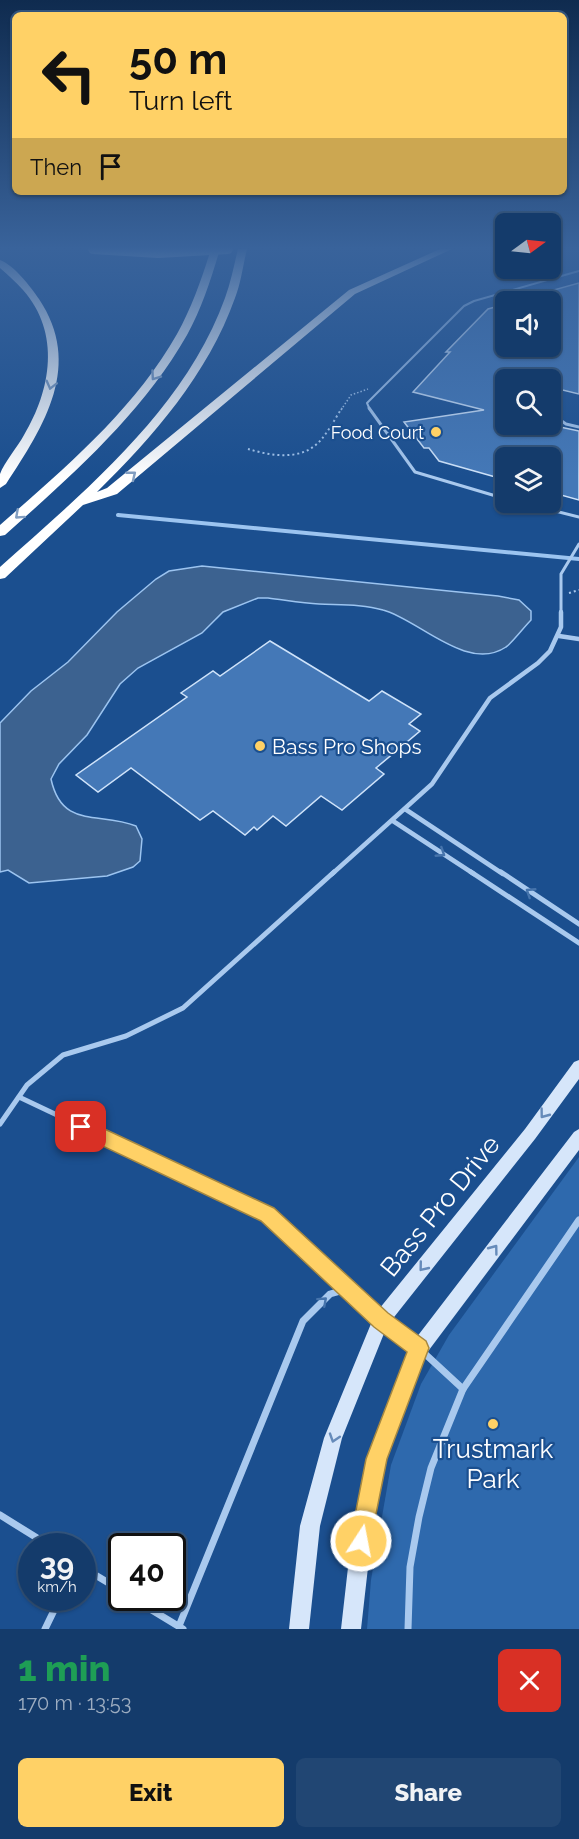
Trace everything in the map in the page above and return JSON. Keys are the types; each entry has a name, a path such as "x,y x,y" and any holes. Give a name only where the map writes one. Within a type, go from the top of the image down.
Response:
{"highway":[{"path":"0,484 24,447 42,412 52,384 55,357 53,335 49,325"},
{"path":"0,532 90,451 140,397 176,347 188,325"},
{"path":"0,575 81,502 161,414 190,376 219,325"},
{"path":"81,502 112,491 312,325"}],"street":[{"name":"Bass Pro Drive","path":"299,1629 310,1526 333,1438 381,1320 522,1143 579,1067"},
{"path":"351,1629 361,1541 377,1459 418,1348 579,1137"}],"lane":[{"path":"445,325 367,403 370,412 406,462 416,472 495,496"},
{"path":"561,421 579,427"},
{"path":"561,512 579,517"},
{"path":"0,1124 27,1085 63,1055 126,1036 183,1008 432,784 490,698 538,663 550,651 559,636 561,627 561,574 579,544"},
{"path":"559,636 579,639"},
{"path":"405,809 579,924"},
{"path":"393,821 579,943"},
{"path":"19,1097 268,1215 381,1320 418,1348 463,1389"},
{"path":"408,1629 410,1567 419,1517 431,1468 463,1389 579,1220"},
{"path":"153,1611 181,1628 303,1321 330,1294 348,1289"},
{"path":"0,1515 29,1533"},
{"path":"45,1629 54,1611"}],"path":[{"path":"248,449 274,456 308,450 315,446 351,395 362,389 379,389"}],"shaded area":[{"path":"202,566 498,596 519,600 531,611 531,620 506,647 491,653 475,653 443,642 397,615 368,607 258,598 223,612 202,633 138,668 120,684 87,735 59,764 51,779 56,795 64,806 73,812 136,826 142,839 140,861 133,867 107,876 29,883 8,870 0,872 0,723 31,691 68,662 117,612 156,579 169,571"},
{"name":"Trustmark Park","path":"579,1157 579,1629 367,1629 371,1580 391,1465 421,1384 449,1335"}],"building":[{"path":"472,325 495,325 495,357 561,357 561,325 579,325 579,394 561,390 561,369 495,369 495,435 561,435 561,427 579,431 579,500 561,495 561,447 495,447 495,477 439,461 429,448 424,448 404,422 484,410 413,392 450,352 446,352"},
{"name":"Bass Pro Shops","path":"270,641 369,701 382,691 421,714 409,724 420,731 376,768 384,774 342,810 321,796 286,826 273,816 257,830 254,827 245,835 213,811 200,820 131,768 98,792 76,775 187,697 181,693 213,671 220,676"}],"waterway":[{"path":"118,515 579,559"}],"place":[{"name":"Food Court","path":"436,432"},
{"name":"Bass Pro Shops","path":"260,746"},
{"name":"Trustmark Park","path":"493,1424"}],"route":[{"path":"81,1127 268,1215 381,1320 418,1348 377,1459 361,1541"}]}
